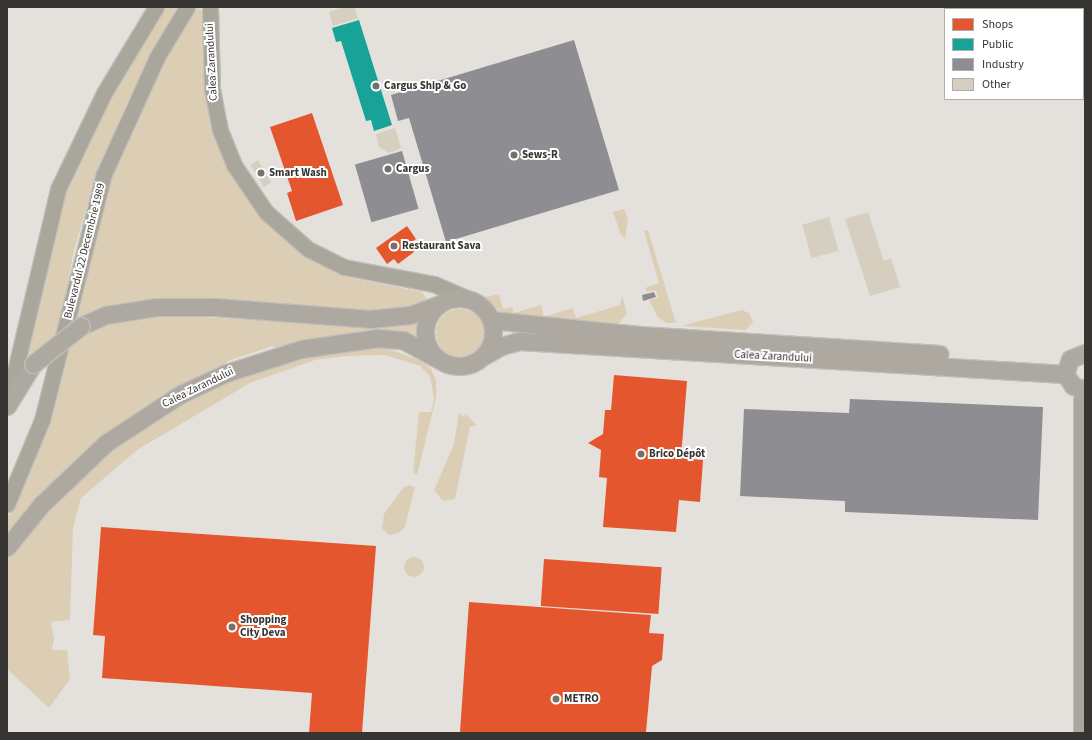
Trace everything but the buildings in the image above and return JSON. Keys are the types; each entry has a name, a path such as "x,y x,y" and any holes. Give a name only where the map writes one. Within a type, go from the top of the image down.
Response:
{"main road":[{"path":"7,406 58,189 104,93 156,7"},
{"name":"Bulevardul 22 Decembrie 1989","path":"7,504 42,420 104,174 157,57 186,7"},
{"name":"Calea Zarandului","path":"210,7 215,111 232,159 257,202 291,237 323,258 363,273 434,284 470,300 491,320 639,335 1066,369"},
{"name":"Calea Zarandului","path":"401,280 430,290 441,304"},
{"path":"7,406 33,364 81,326 106,315 164,307 370,319 410,315 441,304 470,300"},
{"path":"436,358 430,350 425,331 441,304"},
{"path":"484,356 493,338 491,320"},
{"name":"Calea Zarandului","path":"7,547 41,505 106,443 175,398 226,373 301,349 365,339 403,340 436,358 455,366 466,366 501,346 520,341 1066,369"},
{"path":"1084,389 1073,386 1066,369 1075,355 1085,354"}],"street":[{"path":"1079,733 1079,400 1084,389"}],"shaded area":[{"path":"164,7 177,7 125,107 94,182 74,250 58,337 19,377 56,224 74,168 105,105"},
{"path":"198,8 203,11 237,182 252,205 286,240 320,264 347,277 422,292 429,303 416,312 199,304 72,325 106,189 119,153 166,56 192,10"},
{"path":"624,209 628,220 625,238 621,235 613,212"},
{"path":"648,230 676,323 666,323 658,317 649,300 658,298 656,290 647,292 645,288 659,283 644,231"},
{"path":"499,294 503,309 512,307 514,313 541,305 544,317 573,308 576,318 620,305 622,296 627,313 618,324 508,317 481,298"},
{"path":"455,309 465,309 474,313 480,319 483,324 483,342 474,353 465,357 455,357 446,353 440,347 436,338 436,328 440,319 446,313"},
{"path":"742,310 749,313 753,322 746,330 681,326"},
{"path":"166,315 313,323 421,323 418,344 279,350 272,346 228,361 212,374 166,397 7,534 7,518 39,451 71,343 113,320"},
{"path":"383,347 421,361 431,369 436,380 436,398 417,475 413,472 419,412 431,412 434,398 430,376 420,366 385,355 346,356 315,360 250,383 137,450 81,498 73,528 70,620 51,622 54,639 52,650 67,650 70,679 49,708 7,669 7,542 80,467 191,392 304,359"},
{"path":"459,413 464,417 466,414 477,426 470,426 455,499 443,501 434,490 454,444"},
{"path":"409,485 415,487 405,527 398,533 389,535 382,528 384,514 403,488"},
{"path":"414,557 421,560 424,567 421,574 414,577 407,574 404,567 407,560"}],"place":[{"name":"Cargus Ship & Go","path":"376,86"},
{"name":"Sews-R","path":"514,155"},
{"name":"Cargus","path":"388,169"},
{"name":"Smart Wash","path":"261,173"},
{"name":"Restaurant Sava","path":"394,246"},
{"name":"Brico Dépôt","path":"641,454"},
{"name":"Shopping City Deva","path":"232,627"},
{"name":"METRO","path":"556,699"}]}
